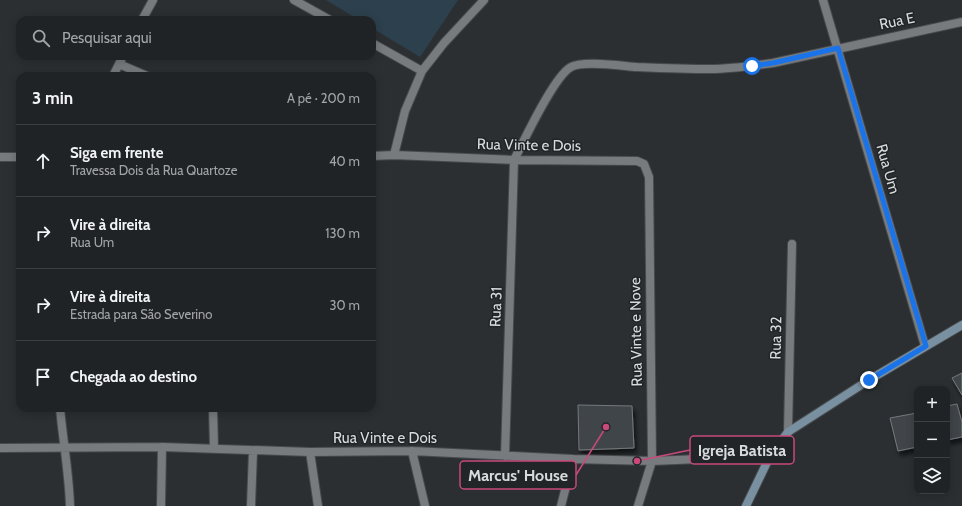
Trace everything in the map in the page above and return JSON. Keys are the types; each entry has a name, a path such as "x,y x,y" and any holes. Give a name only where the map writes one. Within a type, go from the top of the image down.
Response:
{"street":[{"path":"144,16 153,0"},
{"path":"294,0 323,16"},
{"path":"394,155 405,111 422,71 441,47 484,0"},
{"name":"Rua Um","path":"822,0 838,48 926,346"},
{"name":"Rua E","path":"514,160 531,126 558,80 570,67 585,64 673,69 741,68 773,63 962,22"},
{"path":"376,45 422,71"},
{"path":"115,72 121,60"},
{"path":"119,64 138,72"},
{"name":"Rua Vinte e Dois","path":"376,156 394,155 514,160 637,161"},
{"path":"0,157 16,157"},
{"name":"Rua 31","path":"505,456 514,160"},
{"name":"Rua Vinte e Nove","path":"637,161 644,164 648,177 652,461 638,506"},
{"name":"Rua 32","path":"788,432 792,244"},
{"path":"746,506 770,456 788,432 869,380 962,325"},
{"path":"60,412 70,506"},
{"path":"213,412 214,448"},
{"path":"161,506 162,447"},
{"name":"Rua Vinte e Dois","path":"0,448 162,447 310,452 412,451 573,459 652,461 770,456"},
{"path":"251,506 253,451"},
{"path":"412,451 425,506"},
{"path":"310,452 318,506"},
{"path":"561,506 573,459"}],"shaded area":[{"path":"326,0 458,0 420,57 376,30 376,16 352,16"}],"building":[{"path":"962,373 962,395 952,378"},
{"path":"957,404 962,422 962,437 950,439 950,422 950,405"},
{"path":"578,405 632,406 634,448 579,450"},
{"path":"914,414 914,448 898,451 890,418"}],"place":[{"name":"Marcus' House","path":"606,427"},
{"name":"Igreja Batista","path":"637,461"}],"route":[{"path":"752,66 773,63 838,48 926,346 869,380"}]}
